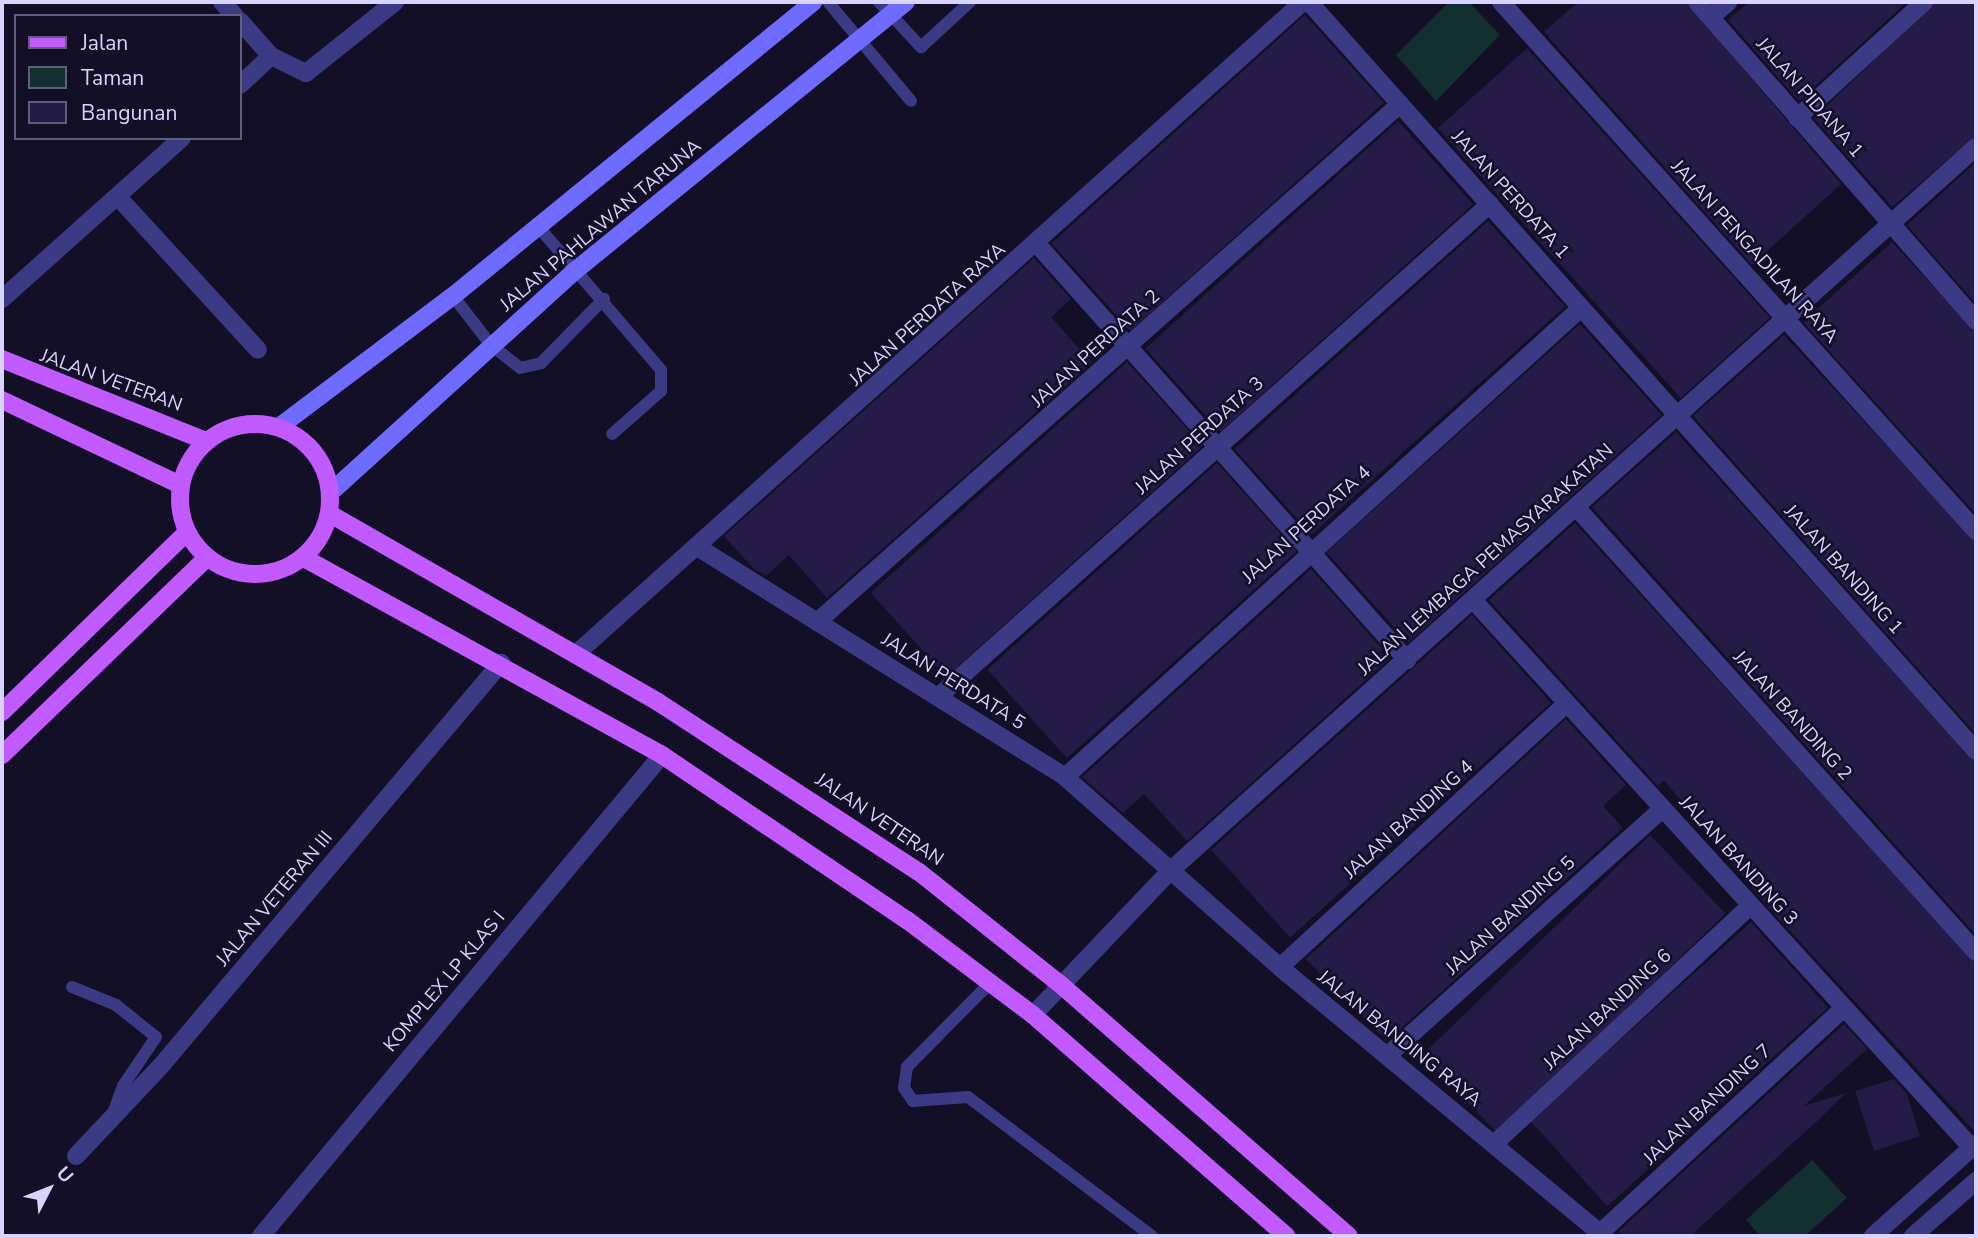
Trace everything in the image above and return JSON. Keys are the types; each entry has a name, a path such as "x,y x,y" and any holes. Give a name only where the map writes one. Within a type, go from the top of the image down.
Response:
{"main road":[{"name":"JALAN PAHLAWAN TARUNA","path":"279,428 453,296 536,224 813,2"},
{"name":"JALAN PAHLAWAN TARUNA","path":"331,492 576,270 861,40 885,8 906,2"},
{"name":"JALAN VETERAN","path":"2,359 206,441"},
{"path":"2,400 178,484"},
{"path":"235,426 279,428 304,442 323,464 331,492 330,514 304,558 273,573 238,573 207,558 187,532 178,484 206,441 235,426"},
{"name":"JALAN VETERAN","path":"330,514 576,654 919,872 1060,984 1349,1236"},
{"path":"2,712 187,532"},
{"path":"2,755 207,558"},
{"path":"304,558 501,663 662,755 991,982 1033,1015 1286,1236"}],"street":[{"path":"242,23 271,56 306,73 395,2"},
{"name":"JALAN PERDATA RAYA","path":"576,654 699,548 1303,2"},
{"name":"JALAN PERDATA 1","path":"1309,2 1678,417"},
{"name":"JALAN PENGADILAN RAYA","path":"1501,2 1976,531"},
{"name":"JALAN PIDANA 1","path":"1697,2 1976,321"},
{"path":"1711,18 1728,2"},
{"path":"1797,118 1924,2"},
{"path":"242,83 271,56"},
{"name":"JALAN PERDATA 2","path":"817,622 1130,347 1400,104"},
{"path":"2,299 179,140"},
{"name":"JALAN LEMBAGA PEMASYARAKATAN","path":"1033,1015 1170,871 1474,601 1678,417 1784,317 1976,147"},
{"path":"118,197 258,350"},
{"name":"JALAN PERDATA 3","path":"938,697 1490,204"},
{"path":"1037,244 1312,548 1407,660"},
{"name":"JALAN PERDATA 4","path":"1065,777 1312,548 1581,307"},
{"name":"JALAN BANDING 1","path":"1678,417 1976,751"},
{"name":"JALAN BANDING 2","path":"1576,507 1976,952"},
{"name":"JALAN PERDATA 5","path":"699,548 1065,777 1170,871"},
{"name":"JALAN BANDING 3","path":"1474,601 1750,906 1974,1146"},
{"name":"JALAN VETERAN III","path":"76,1156 112,1118 501,663"},
{"name":"JALAN BANDING 4","path":"1280,967 1566,704"},
{"name":"KOMPLEX LP KLAS I","path":"261,1236 662,755"},
{"name":"JALAN BANDING 5","path":"1388,1055 1662,809"},
{"name":"JALAN BANDING RAYA","path":"1170,871 1280,967 1602,1234"},
{"name":"JALAN BANDING 6","path":"1494,1144 1750,906"},
{"name":"JALAN BANDING 7","path":"1602,1234 1844,1008"},
{"path":"1873,1236 1974,1146"},
{"path":"1913,1236 1976,1181"}],"lane":[{"path":"828,2 911,102"},
{"path":"885,8 921,47 970,2"},
{"path":"536,224 654,355 663,379 661,391 612,434"},
{"path":"453,296 508,363 531,368 604,299"},
{"path":"991,982 907,1067 904,1088 914,1101 968,1097 1152,1236"},
{"path":"72,987 116,1005 156,1037 123,1086 112,1118"}],"green space":[{"path":"1449,2 1469,2 1500,35 1436,101 1396,55"},
{"path":"1812,1160 1847,1198 1805,1236 1760,1236 1746,1220"}],"building":[{"path":"1578,2 1686,2 1841,184 1752,265 1544,32"},
{"path":"1749,2 1907,2 1799,101 1728,20"},
{"path":"1935,2 1976,2 1976,136 1892,207 1814,118"},
{"path":"1305,15 1384,103 1131,331 1052,243"},
{"path":"1527,48 1770,318 1681,398 1438,128"},
{"path":"1398,121 1473,204 1220,432 1145,349"},
{"path":"1976,162 1976,304 1907,225"},
{"path":"1488,221 1565,306 1312,535 1235,449"},
{"path":"1892,242 1976,332 1976,514 1803,322"},
{"path":"1034,258 1071,299 1051,317 1092,363 827,598 789,555 766,576 753,568 724,536"},
{"path":"1580,324 1662,415 1408,643 1327,552"},
{"path":"1784,335 1976,542 1976,734 1693,416"},
{"path":"1127,362 1203,446 946,677 871,593"},
{"path":"1676,432 1976,762 1976,935 1592,507"},
{"path":"1217,463 1297,551 1067,758 987,670"},
{"path":"1575,523 1976,963 1976,1133 1767,906 1664,780 1658,786 1489,600"},
{"path":"1311,569 1390,658 1187,841 1144,794 1123,813 1082,777"},
{"path":"1472,615 1551,703 1290,938 1211,850"},
{"path":"1566,719 1626,785 1603,806 1623,828 1387,1041 1306,959"},
{"path":"1650,835 1726,913 1498,1134 1422,1055"},
{"path":"1751,922 1828,1007 1607,1206 1530,1121"},
{"path":"1844,1024 1867,1049 1804,1106 1846,1093 1814,1124 1690,1236 1624,1236 1619,1231"},
{"path":"1894,1079 1907,1094 1920,1136 1874,1151 1855,1091"}]}
